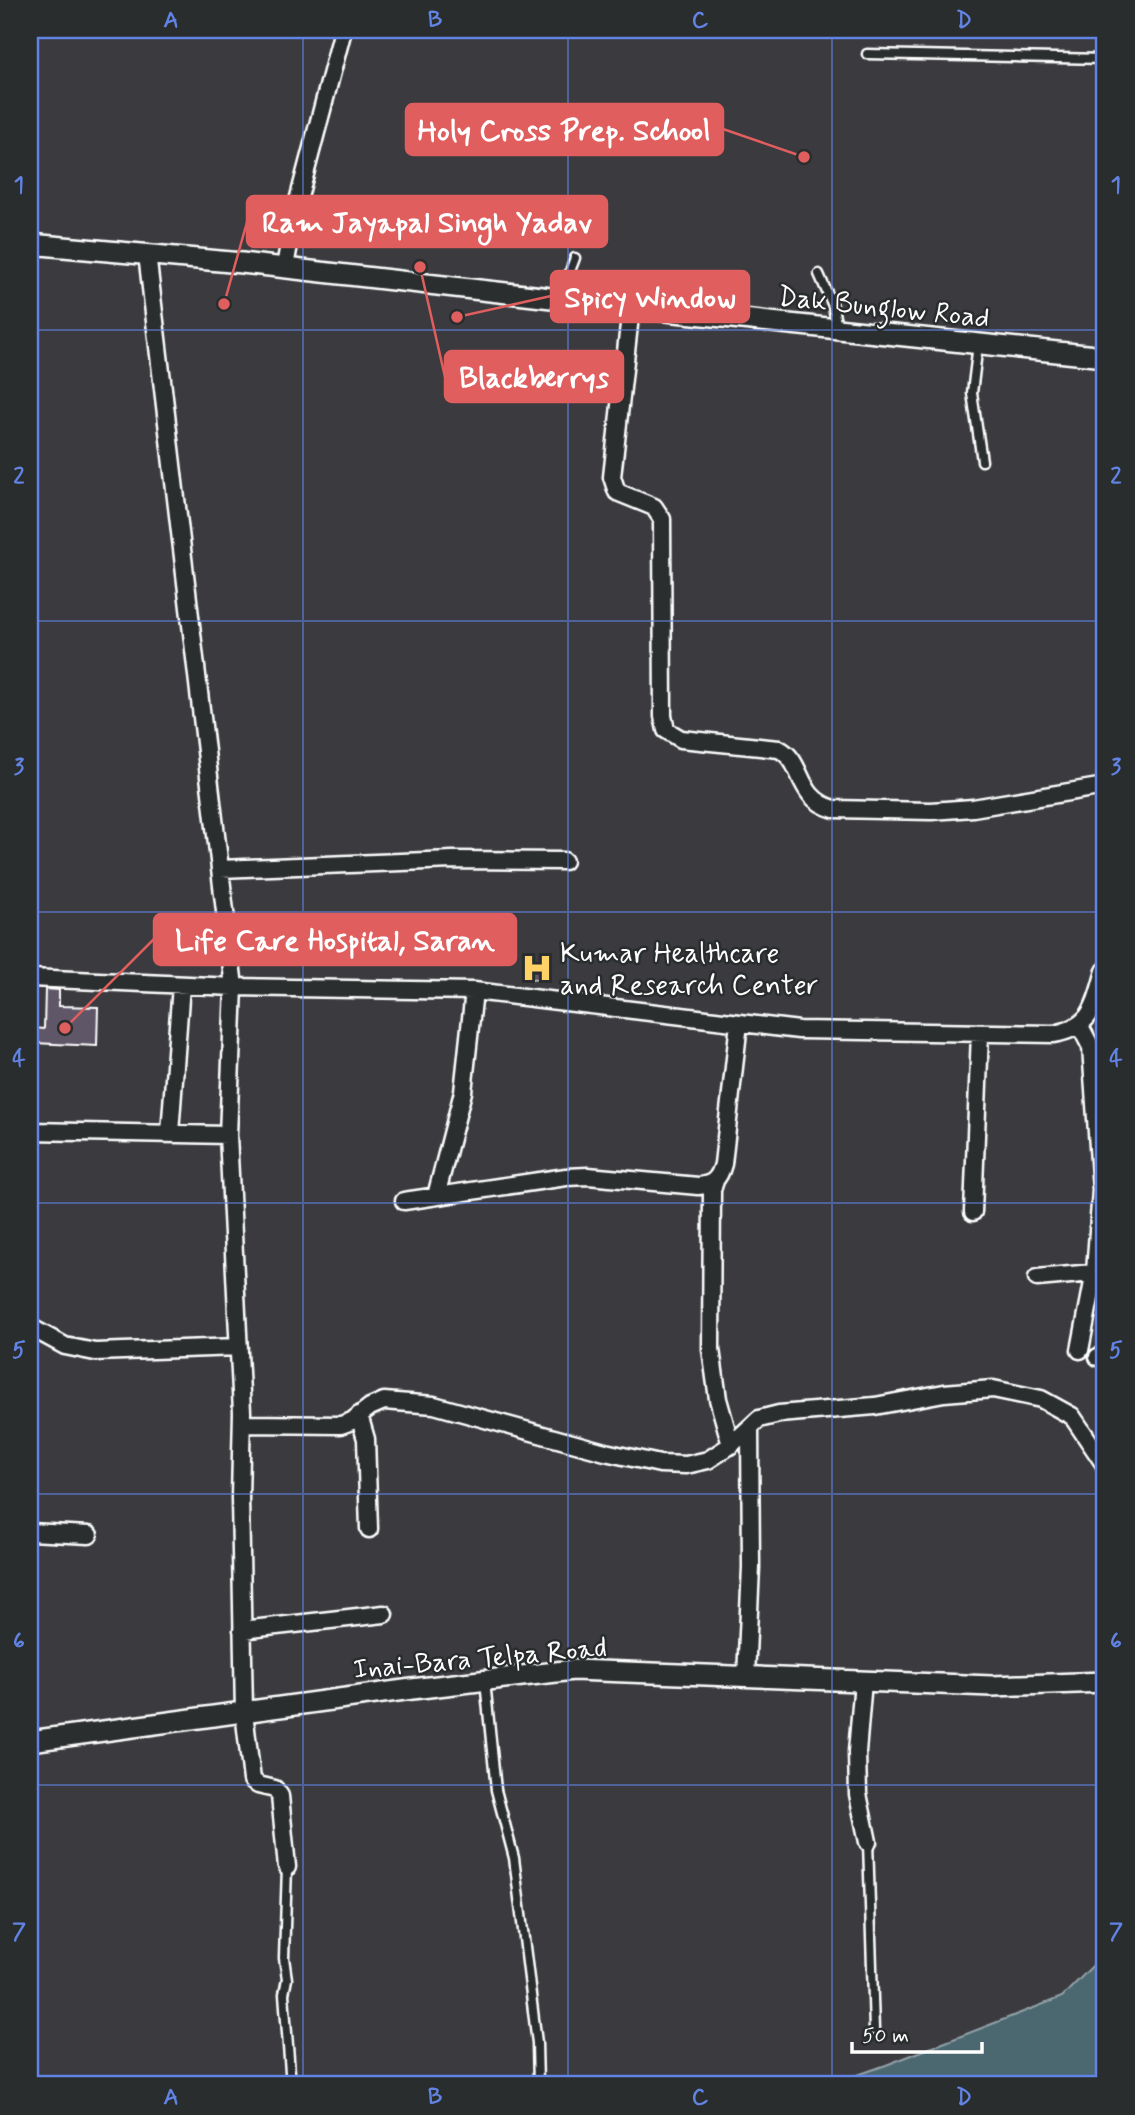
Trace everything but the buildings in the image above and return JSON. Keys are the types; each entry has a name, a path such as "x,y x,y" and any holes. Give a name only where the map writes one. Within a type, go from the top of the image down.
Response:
{"street":[{"path":"285,267 294,216 343,30"},
{"name":"Dak Bunglow Road","path":"30,244 285,267 1105,357"},
{"path":"147,254 234,987 228,1135 242,1424 240,1497 244,1712 252,1780 258,1785 275,1789 280,1796 287,1867"},
{"path":"631,307 612,477 617,492 654,507 662,519 663,716 667,730 681,739 779,749 789,757 810,795 822,806 834,809 931,811 973,808 1105,786"},
{"path":"220,869 453,860 564,861"},
{"path":"30,978 234,987 474,991 799,1030 1054,1034 1080,1026 1089,1016 1096,1003 1105,971"},
{"path":"170,1133 181,985"},
{"path":"436,1196 463,1092 474,991"},
{"path":"730,1445 718,1399 711,1349 712,1190 723,1164 739,1023"},
{"path":"1080,1026 1091,1047 1103,1189 1100,1272 1080,1350"},
{"path":"973,1212 980,1033"},
{"path":"30,1131 228,1135"},
{"path":"404,1201 566,1177 588,1176 698,1186 706,1186 715,1181"},
{"path":"1037,1278 1100,1272"},
{"path":"30,1327 65,1346 95,1352 239,1347"},
{"path":"242,1424 341,1425 384,1401 434,1405 660,1464 686,1465 708,1460 759,1419 779,1414 875,1406 944,1393 993,1390 1041,1399 1072,1416 1105,1465"},
{"path":"359,1415 366,1439 369,1529"},
{"path":"746,1677 751,1567 750,1428"},
{"path":"30,1532 89,1535"},
{"path":"242,1630 384,1614"},
{"name":"Inai-Bara Telpa Road","path":"30,1741 573,1670 992,1686 1105,1682"},
{"path":"863,1681 857,1752 858,1794 868,1842"}],"lane":[{"path":"867,54 1105,59"},
{"path":"565,299 566,279 575,258"},
{"path":"819,274 833,306 837,329"},
{"path":"978,344 972,393 982,461"},
{"path":"485,1681 496,1790 514,1858 537,2043 538,2085"},
{"path":"868,1842 874,2030"},
{"path":"287,1867 284,1958 287,1979 284,1994 292,2085"}],"water":[{"path":"1105,1953 1105,2085 829,2085 1062,1997"}],"place":[{"name":"Holy Cross Prep. School","path":"804,157"},
{"name":"Blackberrys","path":"420,267"},
{"name":"Ram Jayapal Singh Yadav","path":"224,304"},
{"name":"Spicy Window","path":"457,317"},
{"name":"Kumar Healthcare and Research Center","path":"537,968"},
{"name":"Life Care Hospital, Saran","path":"65,1028"}]}
